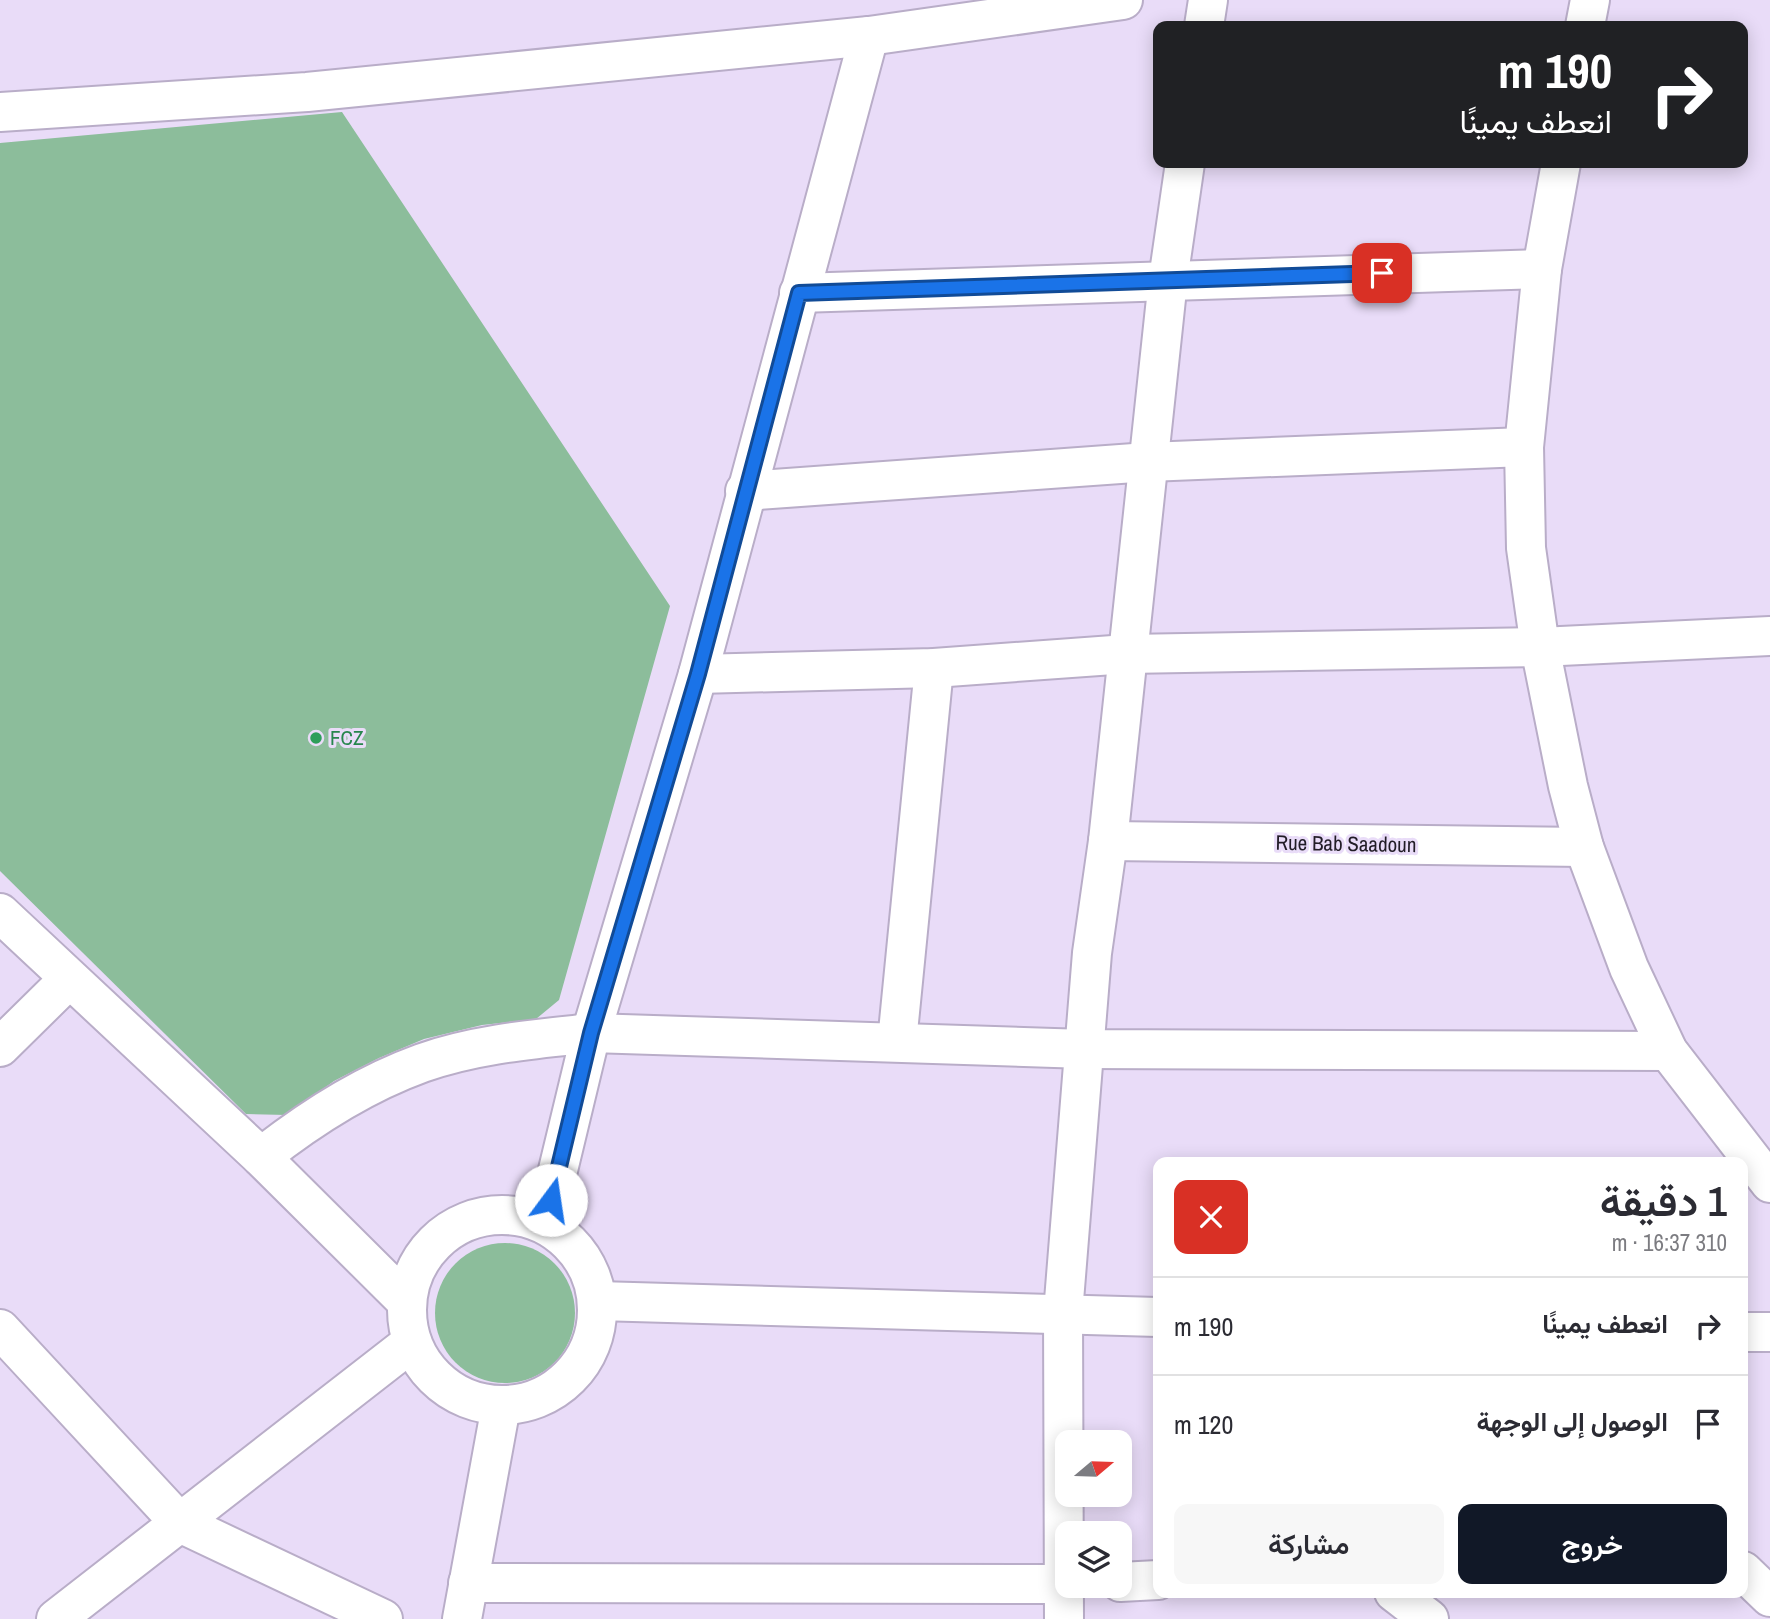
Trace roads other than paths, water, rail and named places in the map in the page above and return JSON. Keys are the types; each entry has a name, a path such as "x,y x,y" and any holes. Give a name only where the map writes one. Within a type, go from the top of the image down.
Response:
{"street":[{"path":"0,111 307,92 869,36 1123,0"},
{"path":"1205,21 1208,0"},
{"path":"1587,21 1590,0"},
{"path":"545,1224 591,1033 698,674 869,36"},
{"path":"1064,1521 1063,1313 1092,953 1108,841 1168,280 1184,168"},
{"path":"1560,168 1542,269 1524,447 1526,548 1540,647 1567,786 1584,847 1629,968 1668,1051 1770,1182"},
{"path":"799,293 1542,269"},
{"path":"745,491 1148,462 1524,447"},
{"path":"698,674 934,668 1127,654 1540,647 1770,636"},
{"path":"897,1042 934,668"},
{"name":"Rue Bab Saadoun","path":"1108,841 1584,847"},
{"path":"0,912 261,1157 407,1302"},
{"path":"0,1047 69,979"},
{"path":"261,1157 296,1129 379,1082 424,1062 533,1040 591,1033 1085,1049 1668,1051"},
{"path":"505,1215 515,1215 545,1224 571,1243 589,1269 598,1301 596,1333 583,1362 561,1386 533,1401 501,1406 470,1400 443,1385 422,1362 412,1342 407,1302 414,1272 431,1246 455,1227 484,1216 505,1215"},
{"path":"598,1301 1153,1317"},
{"path":"0,1329 180,1523 383,1619"},
{"path":"1748,1332 1770,1332"},
{"path":"56,1619 412,1342"},
{"path":"501,1406 465,1601 1055,1596"},
{"path":"1748,1576 1770,1597"},
{"path":"1132,1581 1153,1580"},
{"path":"1402,1598 1429,1619"}],"place":[{"name":"FCZ","path":"316,738"}]}
